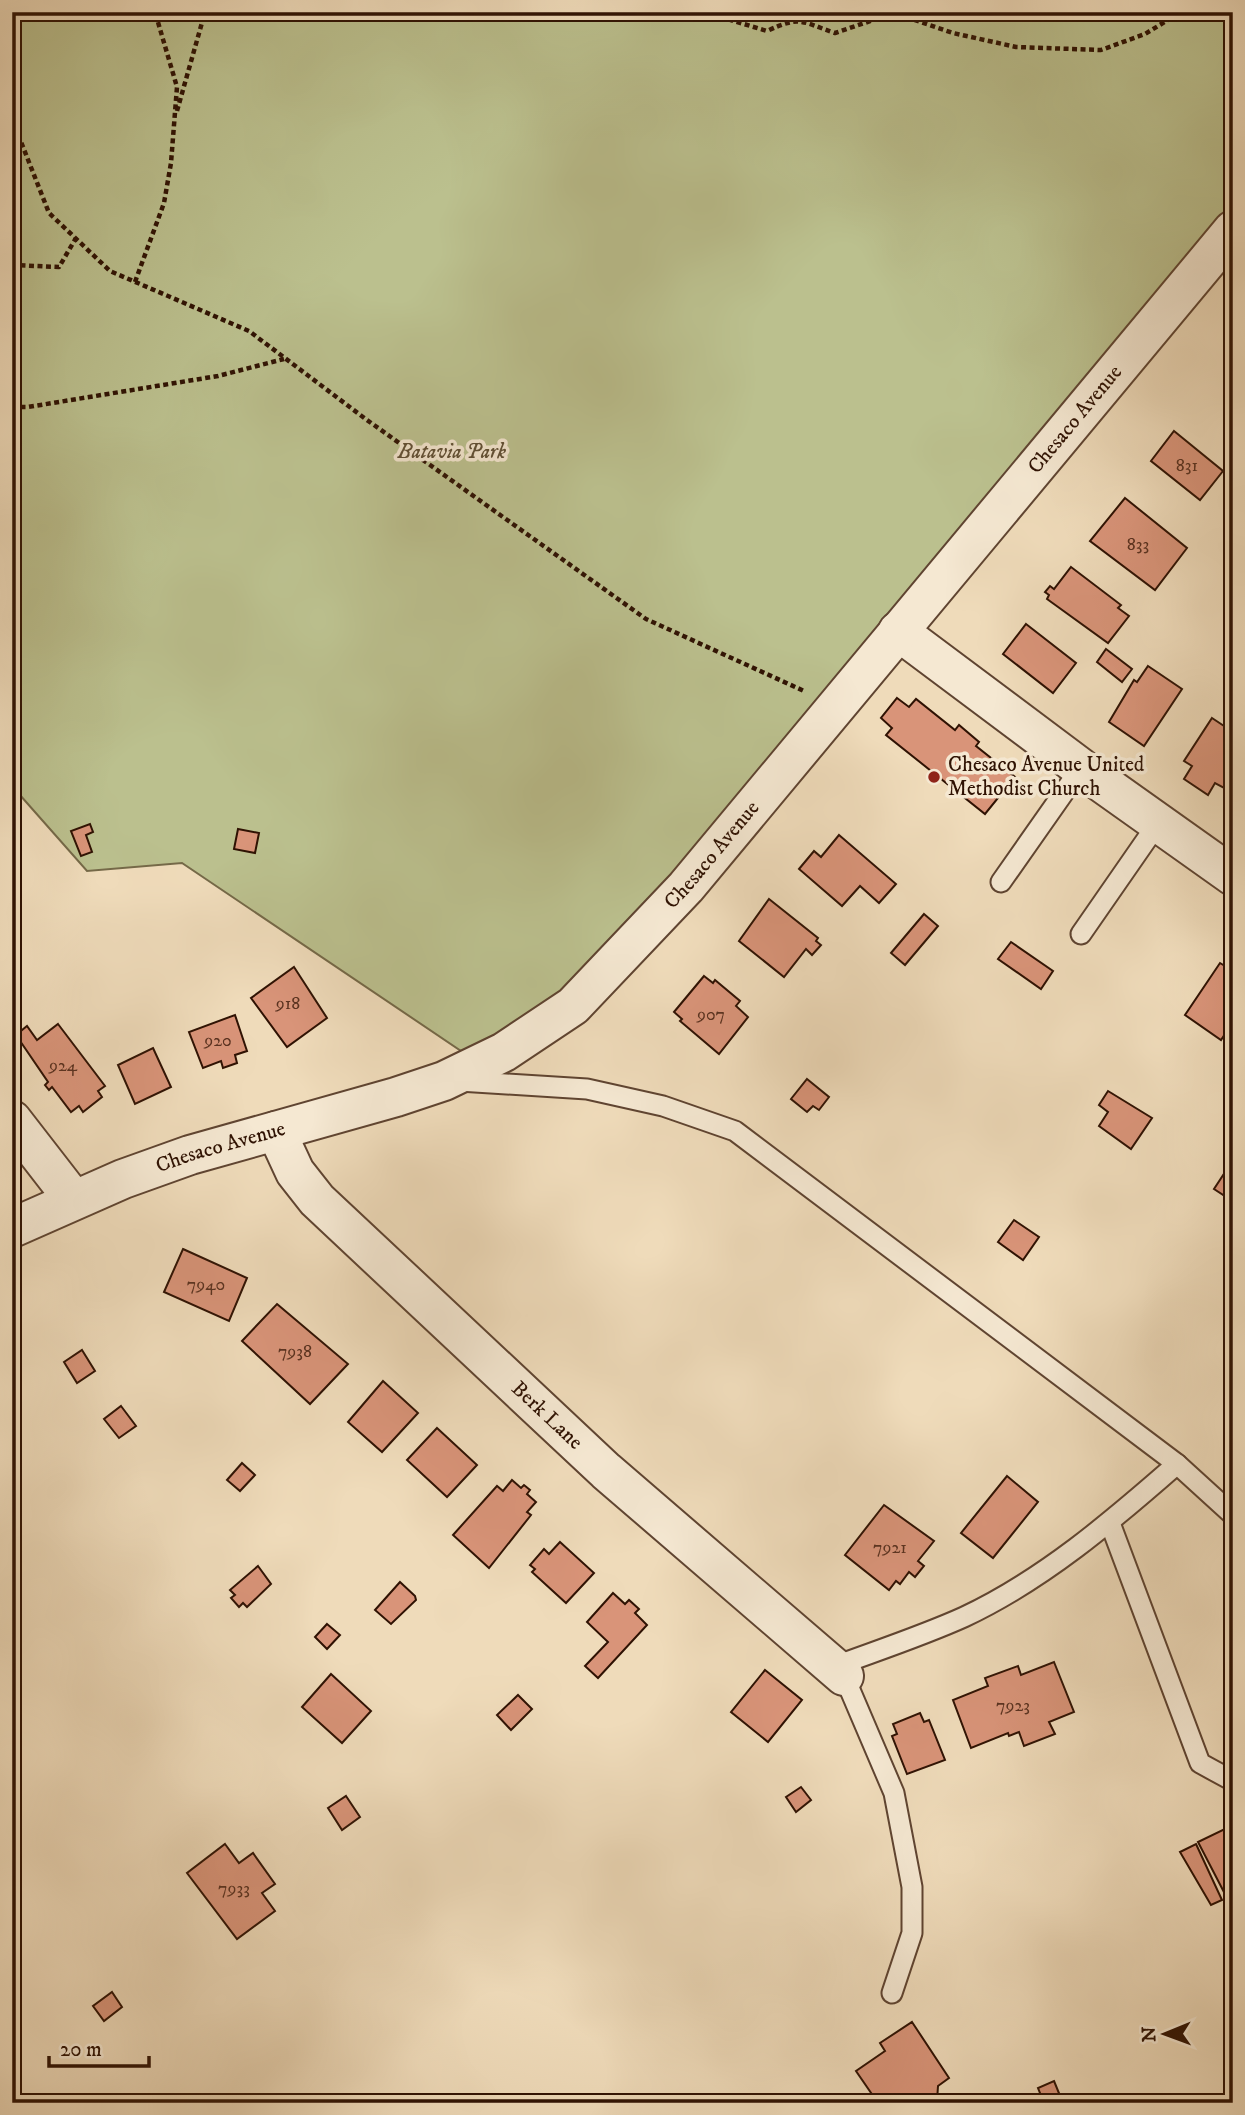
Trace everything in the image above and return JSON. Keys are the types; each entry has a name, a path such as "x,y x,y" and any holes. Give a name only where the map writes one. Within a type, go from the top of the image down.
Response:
{"street":[{"name":"Chesaco Avenue","path":"12,1228 74,1200 190,1155 444,1081 544,1028 603,978 686,887 1233,230"},
{"path":"898,631 1081,768 1233,876"},
{"path":"12,1120 74,1200"},
{"name":"Berk Lane","path":"276,1131 295,1172 317,1200 606,1471 839,1672"}],"lane":[{"path":"1001,882 1081,768"},
{"path":"1081,934 1158,823"},
{"path":"444,1081 587,1089 663,1106 735,1131 1177,1464 1233,1515"},
{"path":"892,1993 912,1933 912,1887 894,1793 839,1672 965,1616 1040,1572 1110,1523 1177,1464"},
{"path":"1110,1523 1200,1763 1233,1781"}],"path":[{"path":"135,282 164,203 177,87 155,12"},
{"path":"174,122 205,12"},
{"path":"704,12 767,31 784,23 806,20 835,33 894,13 953,33 1016,47 1101,50 1144,34 1181,12"},
{"path":"12,119 49,213 110,271 249,331 646,619 837,705"},
{"path":"12,265 59,267 76,238"},
{"path":"12,407 28,407 218,376 285,358"}],"green space":[{"name":"Batavia Park","path":"12,12 1233,12 1233,206 597,967 470,1057 182,863 87,871 12,786"}],"building":[{"path":"1174,431 1223,471 1200,500 1151,461"},
{"path":"1125,498 1187,548 1155,590 1090,541"},
{"path":"1071,567 1121,605 1118,608 1129,616 1108,643 1047,599 1049,595 1045,592 1050,586 1054,589"},
{"path":"1026,624 1076,663 1053,693 1003,654"},
{"path":"1106,649 1132,669 1122,682 1097,662"},
{"path":"1148,666 1182,689 1144,746 1109,722 1134,680 1137,682"},
{"path":"897,698 909,707 916,699 955,730 959,725 979,742 976,746 1015,777 985,814 886,735 892,728 881,718"},
{"path":"1212,718 1233,732 1233,778 1226,789 1215,783 1208,795 1184,779 1192,766 1184,761"},
{"path":"90,824 93,832 86,835 92,852 81,856 71,831"},
{"path":"238,829 259,833 255,853 234,849"},
{"path":"839,835 896,884 879,903 860,886 842,906 799,869 814,851 821,857"},
{"path":"769,899 818,938 816,941 821,945 812,955 806,949 784,977 739,941"},
{"path":"924,914 938,926 905,965 891,953"},
{"path":"1011,942 1053,971 1041,989 998,959"},
{"path":"1220,963 1233,971 1233,1035 1227,1031 1221,1040 1185,1015"},
{"path":"294,967 327,1018 287,1047 251,998"},
{"path":"704,976 713,983 715,980 740,1001 736,1006 748,1017 719,1054 680,1021 682,1019 674,1012"},
{"path":"235,1015 247,1051 235,1055 237,1063 223,1068 221,1061 203,1068 189,1032"},
{"path":"58,1024 105,1086 98,1091 102,1097 83,1112 79,1106 71,1112 52,1087 49,1090 45,1085 48,1082 16,1035 27,1026 37,1040"},
{"path":"153,1048 171,1087 135,1104 118,1065"},
{"path":"807,1079 829,1097 819,1110 813,1106 807,1112 791,1099"},
{"path":"1108,1091 1152,1118 1131,1149 1099,1126 1108,1112 1099,1105"},
{"path":"1231,1163 1233,1197 1231,1200 1214,1189"},
{"path":"1014,1220 1039,1237 1023,1260 998,1242"},
{"path":"183,1249 247,1278 229,1321 164,1292"},
{"path":"277,1304 348,1364 310,1404 242,1341"},
{"path":"82,1350 95,1371 77,1383 64,1362"},
{"path":"383,1381 418,1413 382,1452 348,1422"},
{"path":"121,1406 136,1426 119,1438 104,1419"},
{"path":"437,1428 477,1465 447,1497 407,1460"},
{"path":"242,1463 255,1475 240,1491 227,1480"},
{"path":"1007,1476 1038,1502 993,1558 961,1533"},
{"path":"512,1480 521,1488 524,1485 530,1490 527,1494 536,1502 527,1512 531,1515 489,1568 453,1535 497,1486 503,1491"},
{"path":"884,1505 934,1541 918,1561 924,1566 915,1577 909,1572 900,1584 896,1581 889,1590 845,1555"},
{"path":"560,1542 594,1573 566,1603 532,1572 535,1569 530,1565 544,1549 549,1554"},
{"path":"258,1566 271,1584 247,1607 243,1603 239,1607 231,1598 235,1595 230,1590"},
{"path":"400,1582 416,1600 391,1624 375,1610"},
{"path":"613,1593 625,1604 629,1600 639,1609 635,1613 647,1625 598,1678 585,1666 608,1642 587,1622"},
{"path":"327,1624 340,1635 327,1649 315,1637"},
{"path":"1054,1662 1074,1712 1049,1722 1055,1734 1024,1746 1019,1732 1009,1736 1008,1733 971,1748 953,1700 988,1686 985,1678 1018,1666 1021,1675"},
{"path":"765,1670 802,1700 768,1742 731,1712"},
{"path":"331,1674 371,1711 342,1743 302,1707"},
{"path":"518,1695 532,1709 511,1730 497,1715"},
{"path":"920,1713 924,1722 929,1720 945,1760 907,1774 892,1736 897,1734 893,1724"},
{"path":"801,1787 811,1800 796,1812 786,1797"},
{"path":"346,1796 360,1817 342,1830 328,1808"},
{"path":"1233,1825 1233,1892 1226,1896 1198,1842"},
{"path":"225,1844 239,1863 253,1853 275,1884 262,1893 275,1911 237,1939 187,1873"},
{"path":"1196,1844 1222,1900 1211,1905 1180,1852"},
{"path":"112,1992 122,2007 104,2021 93,2006"},
{"path":"912,2022 949,2078 938,2086 937,2101 921,2097 920,2103 878,2103 856,2071 885,2051 880,2043"},
{"path":"1054,2081 1063,2103 1044,2103 1038,2088"}],"place":[{"name":"Chesaco Avenue United Methodist Church","path":"934,777"}]}
